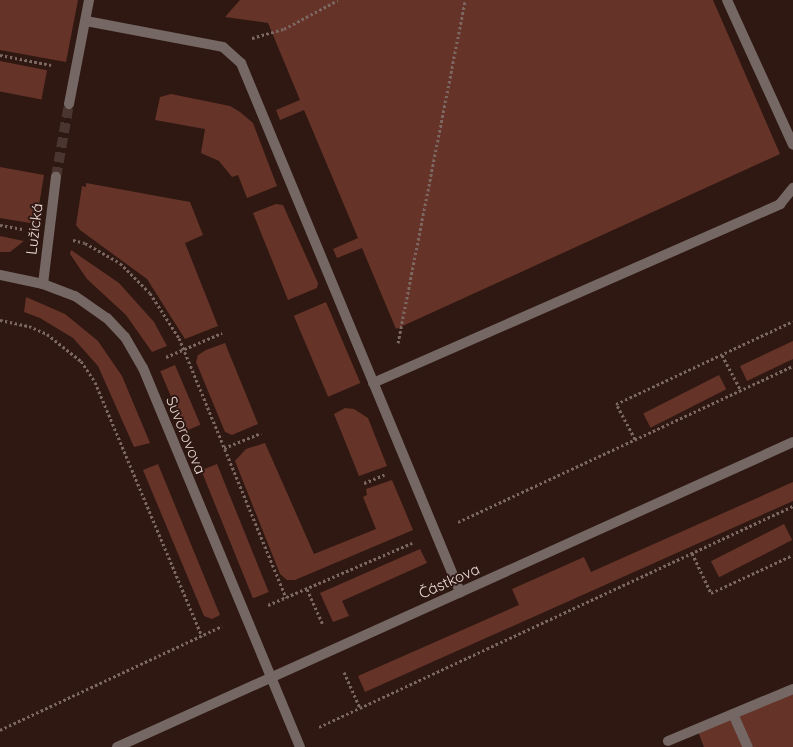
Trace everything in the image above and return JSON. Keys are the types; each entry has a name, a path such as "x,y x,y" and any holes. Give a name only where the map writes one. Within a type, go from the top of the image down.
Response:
{"street":[{"path":"69,104 89,0"},
{"path":"727,0 793,145"},
{"path":"86,21 223,47 241,63 460,592"},
{"name":"Lužická","path":"43,284 56,177"},
{"path":"373,383 780,204 793,188"},
{"name":"Suvorovova","path":"0,275 43,284 75,296 107,318 124,337 143,368 243,616 298,742"},
{"name":"Částkova","path":"117,747 793,442"},
{"path":"668,741 793,689"},
{"path":"733,714 748,747"}],"path":[{"path":"223,47 284,29 338,0"},
{"path":"392,375 465,0"},
{"path":"0,55 76,69"},
{"path":"0,320 29,326 47,334 81,361 96,382 202,636"},
{"path":"635,439 616,404 793,321"},
{"path":"143,368 222,334"},
{"path":"722,355 741,390"},
{"path":"0,730 243,616 435,533 793,366"},
{"path":"224,448 261,433"},
{"path":"298,742 692,553 792,508"},
{"path":"692,553 711,593 793,555"}],"shaded area":[{"path":"0,0 78,0 66,62 0,50"},
{"path":"240,0 713,0 780,154 396,329 362,248 337,258 333,249 358,238 304,110 280,120 276,110 300,100 268,23 225,17"},
{"path":"0,61 47,70 41,100 0,92"},
{"path":"171,94 230,106 253,123 277,186 247,198 238,175 232,177 219,161 201,153 205,129 155,120 160,97"},
{"path":"0,167 44,175 36,224 0,218"},
{"path":"86,183 190,202 203,235 185,243 218,326 185,339 147,279 80,230 76,225 82,186 86,187"},
{"path":"276,204 283,205 318,283 317,288 288,300 253,213"},
{"path":"0,236 24,241 10,252 0,252"},
{"path":"71,250 119,283 154,322 167,346 152,352 126,315 87,279 70,254"},
{"path":"26,297 65,314 98,341 122,376 150,443 134,447 98,366 73,338 40,318 24,312"},
{"path":"326,302 360,383 328,397 294,316"},
{"path":"793,341 793,359 747,381 740,366"},
{"path":"225,343 258,424 232,435 225,432 196,362 198,355"},
{"path":"175,365 200,425 186,431 160,371"},
{"path":"719,375 726,389 651,428 643,414"},
{"path":"345,408 354,409 368,418 387,466 359,476 334,414"},
{"path":"265,443 314,554 376,529 363,497 367,495 366,489 392,480 413,530 295,580 287,580 280,574 235,461 246,449"},
{"path":"158,464 220,615 212,619 204,616 143,470"},
{"path":"217,464 269,592 253,598 201,470"},
{"path":"793,482 793,501 365,692 358,676 519,605 512,589 584,557 591,572"},
{"path":"784,524 792,540 719,577 711,561"},
{"path":"420,549 427,563 342,601 349,616 333,622 320,593"},
{"path":"793,689 793,747 704,747 697,729"}],"tunnel":[{"path":"56,177 69,104"}]}
